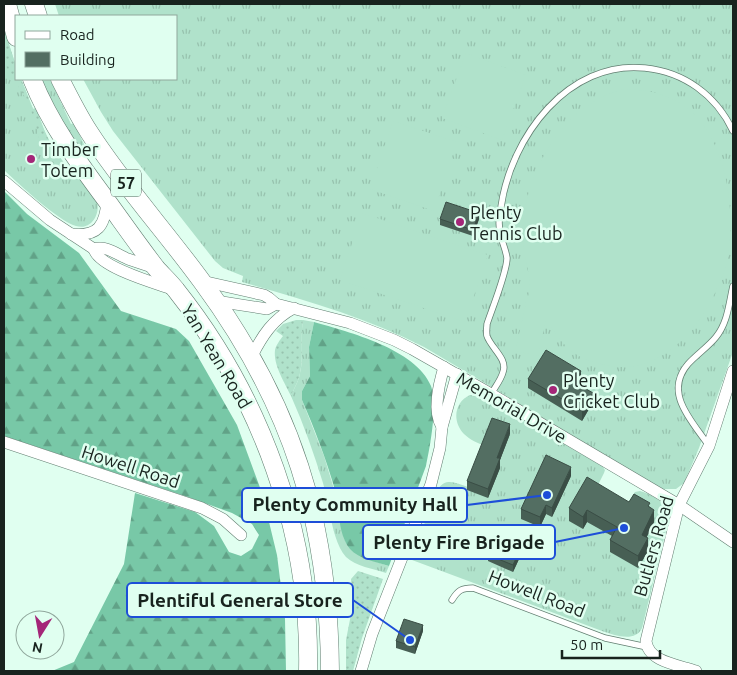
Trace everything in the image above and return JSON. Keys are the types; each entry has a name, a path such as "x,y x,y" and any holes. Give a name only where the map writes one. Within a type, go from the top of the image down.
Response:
{"main road":[{"path":"8,4 15,33"},
{"name":"Yan Yean Road","path":"32,80 42,102 65,143 156,268 176,290 222,358 250,409 280,483 294,535 307,618 308,671"},
{"name":"Yan Yean Road","path":"61,80 89,132 202,281 252,356 285,423 312,506 323,562 328,599 330,671"},
{"name":"Memorial Drive","path":"156,268 202,281"},
{"path":"176,290 216,301"}],"street":[{"path":"4,181 26,202 69,234 94,249 108,250 156,268"},
{"path":"69,234 84,234 100,226 105,219 107,201"},
{"path":"94,249 95,254 103,261 147,281 176,290"},
{"name":"Memorial Drive","path":"202,281 264,295 276,304 324,316 374,332 403,344 444,366 679,505 733,542"},
{"name":"Memorial Drive","path":"216,301 266,309 276,304"},
{"path":"252,356 260,341 278,318 294,308"},
{"path":"442,427 438,415 439,384 444,366"},
{"name":"Butlers Road","path":"647,647 648,634 679,505 708,446 733,371"},
{"path":"360,671 372,634 431,484 440,448 442,427 457,374"},
{"name":"Howell Road","path":"4,442 202,508 223,519 240,535"},
{"name":"Howell Road","path":"647,647 657,658 696,671"}],"lane":[{"path":"491,394 501,379 504,368 504,364 487,336 487,324 506,264 506,251 499,228 503,194 522,146 548,108 565,92 599,73 626,68 656,69 678,76 696,86 717,106 733,131"},
{"path":"708,446 682,406 677,387 684,370 720,332 726,317 733,286"},
{"name":"Howell Road","path":"452,600 457,591 464,588 473,588 606,638 647,647"}],"green space":[{"path":"55,4 733,4 733,352 699,448 684,483 676,489 663,489 424,347 357,318 242,282 243,276 223,268 215,261 113,131 84,80 178,80 178,15 59,15"},
{"path":"4,29 15,63 15,80 21,80 33,109 36,108 50,143 58,156 93,194 98,204 97,215 87,226 82,227 68,223 39,201 4,170"},
{"path":"4,29 15,63 15,80 21,80 33,109 36,108 43,128 52,145 62,160 77,176 72,179 66,178 48,160 41,146 28,102 4,63"},
{"path":"466,53 526,75 502,140 442,118"},
{"path":"41,80 50,80 71,124 74,123 88,153 83,156 65,128"},
{"path":"627,89 655,93 675,100 697,117 709,134 725,175 731,221 727,262 720,281 700,319 686,336 670,350 652,361 632,366 611,366 580,357 566,346 546,320 538,356 515,351 530,286 523,245 524,216 529,192 538,168 550,145 566,125 584,108 604,96"},
{"path":"393,121 457,142 434,211 370,189"},
{"path":"4,191 27,214 79,253 121,311 176,329 189,341 237,425 262,493 277,555 285,619 286,671 52,671 74,662 124,564 135,493 195,512 214,526 229,552 241,556 252,549 259,535 252,524 232,513 4,436"},
{"path":"362,213 488,255 465,322 340,280"},
{"path":"303,320 314,322 309,347 310,376 302,391 302,400 324,456 334,489 344,538 347,544 357,553 389,566 386,573 359,565 350,560 337,542 320,472 291,396 299,379 301,367"},
{"path":"303,320 302,360 299,379 291,396 276,362 276,348 283,336 276,331 283,324"},
{"path":"314,322 362,337 397,352 423,373 431,386 434,414 426,466 389,566 358,555 350,549 343,536 332,478 302,400 302,391 310,376 309,347"},
{"path":"470,395 483,397 602,466 605,470 594,493 623,510 635,492 640,491 663,503 668,512 668,522 642,628 639,633 624,637 607,633 412,560 438,489 441,485 448,482 468,487 485,446 466,436 460,429 456,418 461,402"},
{"path":"358,571 383,579 362,638 353,671 346,671 346,640 353,604 351,579"}],"building":[{"name":"Plenty Tennis Club","path":"446,202 479,213 473,230 440,219"},
{"name":"Plenty Cricket Club","path":"546,350 581,371 574,382 593,393 582,411 528,379"},
{"path":"492,418 510,424 488,489 467,481"},
{"path":"546,455 571,467 552,508 546,505 540,517 521,509"},
{"path":"587,477 629,502 634,494 650,503 648,506 654,510 642,535 648,538 638,556 610,540 617,527 587,510 583,517 569,508"},
{"path":"494,541 519,552 513,565 488,555"},
{"path":"404,619 423,625 415,647 396,641"}],"place":[{"name":"Timber Totem","path":"31,159"},
{"name":"Plenty Tennis Club","path":"460,222"},
{"name":"Plenty Cricket Club","path":"553,390"},
{"name":"Plenty Community Hall","path":"547,495"},
{"name":"Plenty Fire Brigade","path":"624,528"},
{"name":"Plentiful General Store","path":"410,640"}]}
